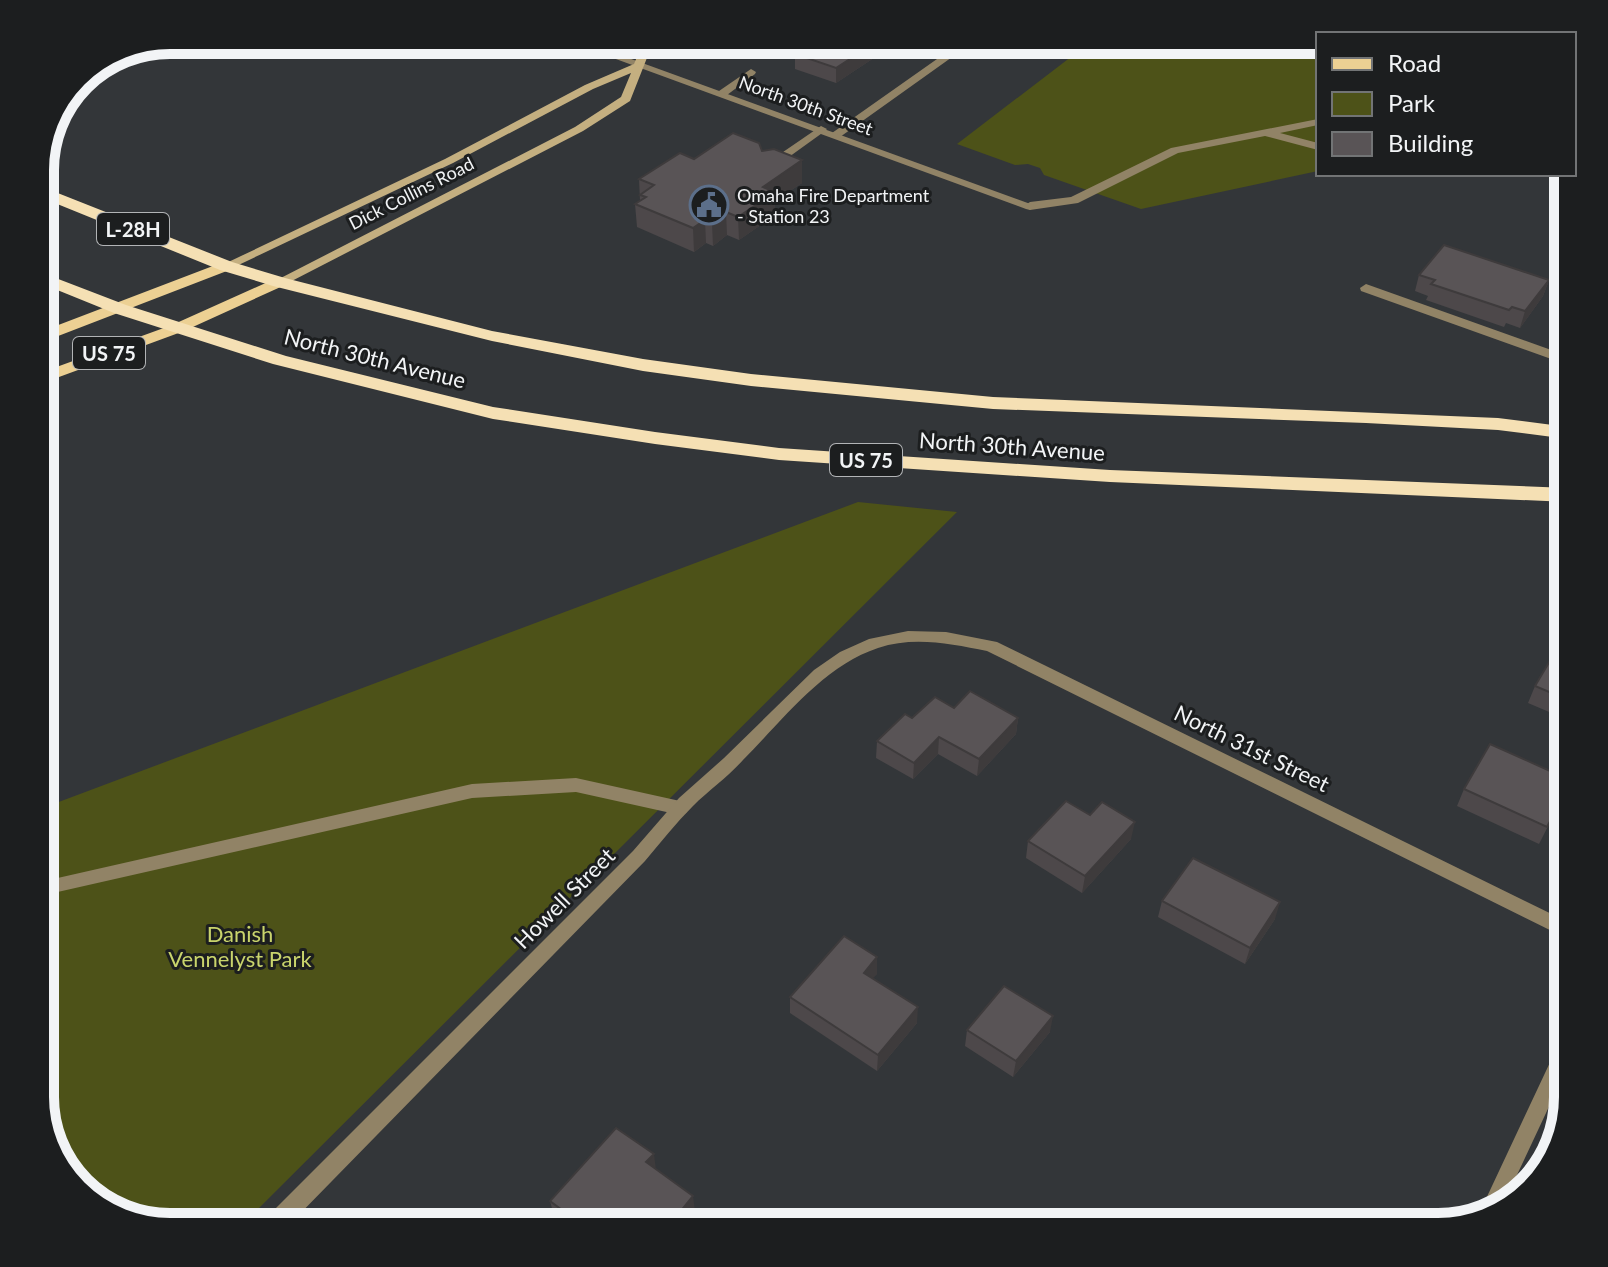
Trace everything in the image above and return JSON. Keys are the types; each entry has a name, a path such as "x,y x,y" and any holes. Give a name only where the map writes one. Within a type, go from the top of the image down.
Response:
{"highway":[{"name":"L-28H","path":"54,197 226,266"},
{"name":"North 30th Avenue","path":"226,266 492,336 643,365 751,380 993,403 1366,417 1498,424 1554,431"},
{"path":"54,283 178,328"},
{"name":"North 30th Avenue","path":"178,328 280,360 493,413 779,454 1110,476 1554,494"}],"main road":[{"name":"Dick Collins Road","path":"178,328 279,282 579,129 626,99 643,54"},
{"name":"Dick Collins Road","path":"226,266 449,161 589,87 638,66"},
{"name":"US 75","path":"54,333 226,266"},
{"name":"US 75","path":"54,374 178,328"}],"street":[{"name":"North 30th Street","path":"606,54 723,93 1030,206 1074,200 1175,150 1266,132"},
{"path":"836,135 951,54"},
{"path":"723,93 751,72"},
{"path":"1266,132 1316,122"},
{"path":"766,169 821,129"},
{"path":"1266,132 1316,146"},
{"path":"1366,288 1554,356"},
{"name":"Howell Street","path":"286,1213 639,856 680,808 719,775 817,674 842,656 872,642 908,635"},
{"name":"North 31st Street","path":"908,635 957,637 991,646 1554,924"},
{"path":"54,886 472,791 576,785 680,808"},
{"path":"1496,1197 1554,1075"}],"green space":[{"path":"1075,54 1316,54 1316,171 1141,209 1044,175 1040,168 1028,164 1015,165 957,144"},
{"name":"Danish Vennelyst Park","path":"858,502 957,512 254,1213 170,1213 133,1207 93,1184 78,1168 66,1148 54,1105 54,804"}],"building":[{"path":"795,54 858,54 836,68"},
{"name":"Omaha Fire Department - Station 23","path":"733,133 759,143 762,151 774,149 802,160 763,187 775,192 738,217 726,212 712,223 705,220 693,228 635,204 646,197 640,195 654,185 639,179 680,153 694,159"},
{"path":"1444,245 1549,280 1525,311 1512,307 1509,310 1431,284 1435,280 1419,275"},
{"path":"1554,654 1554,694 1535,686"},
{"path":"970,691 1018,718 979,759 939,737 914,763 877,741 905,714 912,718 935,697 954,708"},
{"path":"1490,744 1554,773 1554,814 1547,827 1464,789"},
{"path":"1066,801 1090,815 1102,802 1135,822 1085,876 1028,841"},
{"path":"1193,858 1280,902 1250,948 1162,901"},
{"path":"844,936 877,957 864,973 918,1007 878,1055 790,997"},
{"path":"1004,986 1053,1016 1016,1061 967,1030"},
{"path":"616,1128 654,1154 646,1162 693,1196 679,1213 566,1213 550,1201"}],"place":[{"name":"Omaha Fire Department - Station 23","path":"709,205"}]}
